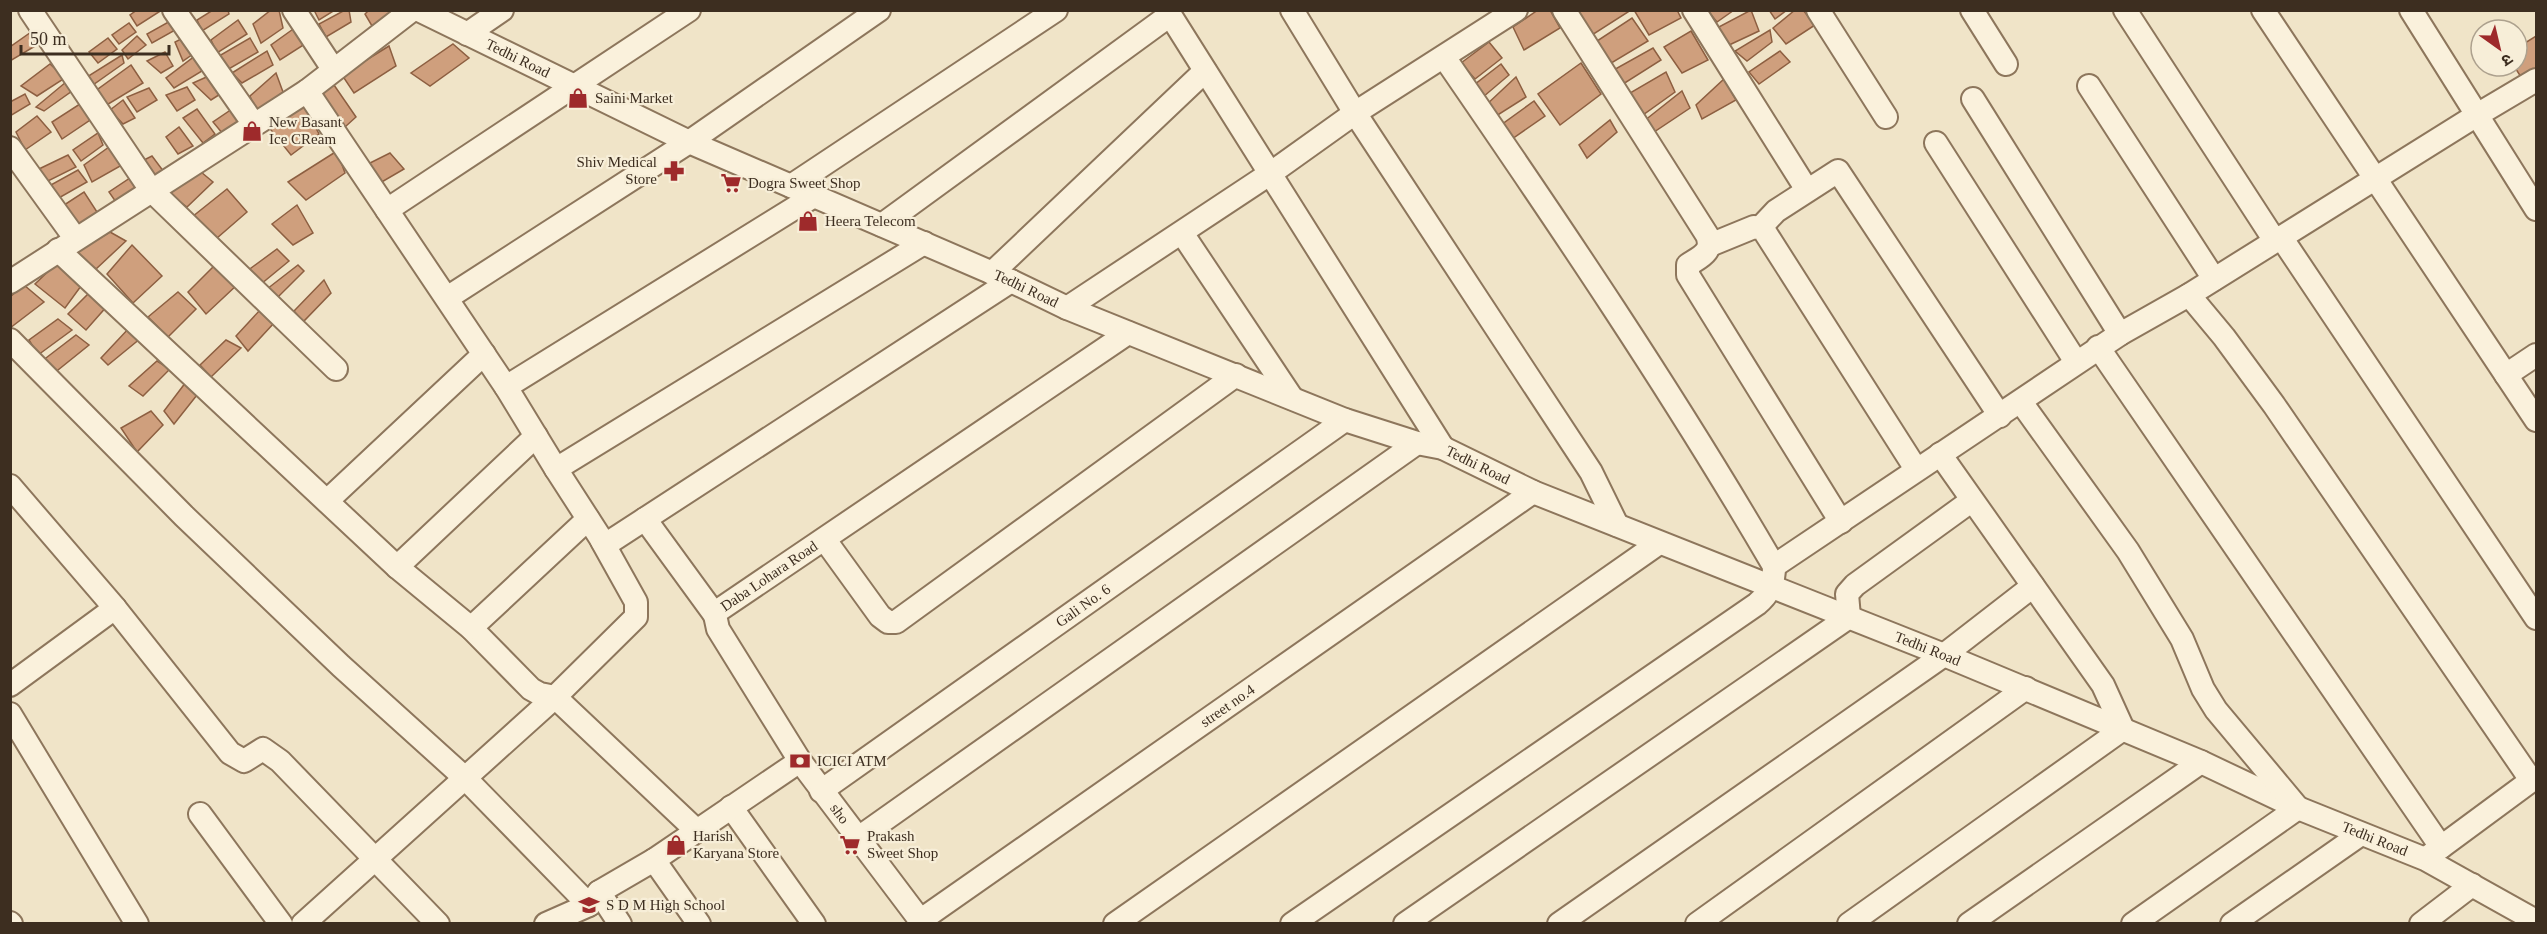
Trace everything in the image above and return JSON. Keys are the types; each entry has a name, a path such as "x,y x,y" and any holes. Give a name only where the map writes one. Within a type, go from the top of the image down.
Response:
{"street":[{"path":"30,10 151,190 336,369"},
{"path":"174,10 253,123"},
{"path":"294,10 333,69"},
{"path":"10,282 253,123 307,91 412,10"},
{"name":"Tedhi Road","path":"419,10 689,142 1002,277 1067,308 1345,420 1418,443 1443,448 1533,492 1659,543 1772,577 1849,618 2025,688 2201,762 2298,808 2361,834 2433,853 2472,885 2536,921"},
{"path":"467,34 502,10"},
{"path":"387,210 689,10"},
{"path":"447,298 689,142 879,10"},
{"path":"791,186 1056,10"},
{"path":"1292,10 1355,113 1591,472 1617,525"},
{"path":"1564,10 1707,235 1710,245"},
{"path":"1694,10 1807,190"},
{"path":"1818,10 1886,117"},
{"path":"1972,10 2006,64"},
{"path":"2125,10 2536,618"},
{"path":"2263,10 2536,420"},
{"path":"2411,10 2536,209"},
{"path":"882,225 1168,13 1443,448"},
{"path":"1067,308 1271,173 1355,113 1444,57 1503,14"},
{"path":"1444,57 1644,352 1772,577"},
{"path":"602,541 604,546 1002,277 1205,71"},
{"path":"1292,924 1757,604 1772,577 1841,522 1916,469 2000,416 2120,334 2189,295 2375,177 2536,80"},
{"path":"2090,86 2214,279"},
{"path":"303,924 555,697 636,617 636,602 602,541 506,387 307,91"},
{"path":"1973,99 2120,334"},
{"path":"1936,143 2076,362"},
{"path":"10,148 66,244 397,567 471,628 531,689 540,694 555,697 697,831"},
{"path":"1760,228 1776,211 1838,171 2000,416"},
{"path":"506,387 814,196"},
{"path":"1841,522 1688,275 1688,265 1705,253 1710,245 1754,227 1760,228 1768,235 1916,469"},
{"path":"1182,233 1292,398"},
{"path":"556,470 924,243"},
{"path":"2098,348 2433,853 2534,779 2274,405 2224,337 2189,295"},
{"name":"Daba Lohara Road","path":"800,761 718,629 715,615 719,610 1128,333"},
{"path":"10,340 184,516 341,666 465,778 620,924"},
{"path":"327,501 484,354"},
{"path":"2506,375 2536,355"},
{"path":"825,540 880,616 888,622 896,622 1236,375"},
{"path":"2021,402 2128,551 2182,639 2209,700 2298,808 2133,924"},
{"name":"Gali No. 6","path":"821,791 1345,420"},
{"path":"397,567 536,436"},
{"path":"857,839 1418,443"},
{"path":"1849,924 2123,729 2103,685 1940,454"},
{"path":"10,486 115,608 230,753 244,762 263,749 268,751 438,924"},
{"name":"street no.4","path":"922,922 1533,492"},
{"path":"1405,924 1849,618 1847,594 1855,585 1971,501"},
{"path":"471,628 588,519"},
{"path":"645,519 715,615"},
{"path":"1114,924 1659,543"},
{"path":"1559,924 1944,655 2033,586"},
{"path":"10,685 115,608"},
{"path":"1697,924 2025,688"},
{"path":"10,714 137,924"},
{"path":"546,924 594,898 654,860 800,761"},
{"name":"sho","path":"800,761 922,922"},
{"path":"1969,924 2201,762"},
{"path":"731,807 814,924"},
{"path":"200,814 280,924"},
{"path":"2232,924 2361,834"},
{"path":"654,860 699,924"},
{"path":"2421,924 2472,885"}],"building":[{"path":"137,10 162,10 137,26 130,15"},
{"path":"213,10 228,10 229,14 202,31 197,20"},
{"path":"271,10 279,10 283,28 261,43 253,24"},
{"path":"314,10 335,10 319,20"},
{"path":"349,10 351,22 326,37 319,24"},
{"path":"369,10 393,10 372,26 365,14"},
{"path":"1538,10 1550,10 1560,28 1524,50 1513,27"},
{"path":"1576,10 1627,10 1628,12 1592,35"},
{"path":"1634,10 1677,10 1681,18 1649,35"},
{"path":"1707,10 1734,10 1717,22"},
{"path":"1751,10 1759,31 1727,46 1715,29"},
{"path":"1769,10 1787,10 1775,19"},
{"path":"1795,10 1803,10 1815,25 1786,44 1773,28"},
{"path":"1632,18 1648,41 1608,65 1594,43"},
{"path":"172,20 177,29 152,43 147,34"},
{"path":"238,20 247,34 217,53 211,40"},
{"path":"129,23 136,32 119,44 112,35"},
{"path":"296,27 305,44 280,60 271,45"},
{"path":"34,30 42,42 10,61 10,47"},
{"path":"1770,30 1772,42 1747,61 1735,51"},
{"path":"1691,31 1708,60 1682,73 1664,47"},
{"path":"137,36 146,45 128,59 122,50"},
{"path":"2536,36 2536,78 2526,85 2522,78 2529,78 2529,40"},
{"path":"108,38 117,49 98,63 89,52"},
{"path":"183,38 196,52 183,61 175,42"},
{"path":"250,38 258,52 227,70 219,56"},
{"path":"1489,42 1502,58 1475,79 1461,63"},
{"path":"453,44 469,58 430,86 411,73"},
{"path":"389,46 396,66 354,93 342,75"},
{"path":"1653,48 1661,60 1620,86 1610,72"},
{"path":"267,51 273,65 242,83 232,73"},
{"path":"1780,51 1790,62 1759,84 1749,72"},
{"path":"165,52 173,66 161,73 147,61"},
{"path":"122,55 124,63 90,87 82,80"},
{"path":"195,56 202,71 174,88 166,78"},
{"path":"1581,63 1601,94 1560,125 1538,94"},
{"path":"50,64 65,78 37,96 21,86"},
{"path":"1501,64 1509,75 1483,97 1474,85"},
{"path":"131,65 143,83 105,106 94,92"},
{"path":"1666,72 1675,92 1640,117 1630,93"},
{"path":"276,73 283,92 256,113 250,96"},
{"path":"211,75 225,91 211,100 193,83"},
{"path":"1516,77 1526,97 1493,118 1485,106"},
{"path":"1724,79 1736,100 1702,119 1696,105"},
{"path":"66,82 72,91 44,111 36,107"},
{"path":"334,85 356,117 345,127 318,92"},
{"path":"187,87 195,100 177,111 166,95"},
{"path":"149,88 157,100 137,112 127,97"},
{"path":"1682,91 1690,108 1654,132 1644,121"},
{"path":"25,94 30,104 10,116 10,102"},
{"path":"123,100 135,118 123,124 110,110"},
{"path":"302,101 319,134 291,155 267,125"},
{"path":"1534,101 1545,116 1512,139 1501,125"},
{"path":"83,102 96,116 62,139 52,122"},
{"path":"235,107 242,121 223,134 213,122"},
{"path":"197,109 215,134 203,143 183,118"},
{"path":"37,116 51,132 25,150 16,132"},
{"path":"1610,120 1617,132 1587,158 1579,145"},
{"path":"179,127 193,146 178,154 166,137"},
{"path":"98,133 103,145 81,161 73,150"},
{"path":"109,147 122,165 92,182 84,165"},
{"path":"337,151 345,173 306,200 288,182"},
{"path":"390,153 404,169 380,183 364,166"},
{"path":"68,155 76,167 44,183 39,169"},
{"path":"152,156 164,172 157,180 140,162"},
{"path":"78,170 87,182 57,199 49,186"},
{"path":"201,172 213,182 187,207 169,194"},
{"path":"130,178 141,191 118,205 109,192"},
{"path":"227,189 247,212 217,238 192,217"},
{"path":"84,192 99,215 77,230 61,207"},
{"path":"297,205 313,233 293,245 272,224"},
{"path":"110,232 126,241 96,269 76,252"},
{"path":"132,245 162,276 133,303 107,274"},
{"path":"277,249 289,261 261,284 247,271"},
{"path":"58,262 81,286 65,308 35,284"},
{"path":"216,264 239,283 206,314 188,292"},
{"path":"298,265 304,271 276,299 267,289"},
{"path":"324,280 331,293 303,322 294,311"},
{"path":"24,285 44,302 10,328 10,297"},
{"path":"90,292 108,305 86,330 68,314"},
{"path":"178,292 196,309 168,337 148,317"},
{"path":"260,310 274,323 248,351 236,336"},
{"path":"58,319 72,330 38,355 29,340"},
{"path":"130,327 141,338 108,365 101,358"},
{"path":"76,335 89,345 53,374 42,361"},
{"path":"226,340 241,348 211,377 200,365"},
{"path":"157,361 170,369 143,396 129,386"},
{"path":"186,382 197,395 174,424 164,411"},
{"path":"151,411 163,425 137,452 121,428"}],"place":[{"name":"Saini Market","path":"578,98"},
{"name":"New Basant Ice CReam","path":"252,131"},
{"name":"Shiv Medical Store","path":"674,171"},
{"name":"Dogra Sweet Shop","path":"731,183"},
{"name":"Heera Telecom","path":"808,221"},
{"name":"ICICI ATM","path":"800,761"},
{"name":"Harish Karyana Store","path":"676,845"},
{"name":"Prakash Sweet Shop","path":"850,845"},
{"name":"S D M High School","path":"589,905"}]}
